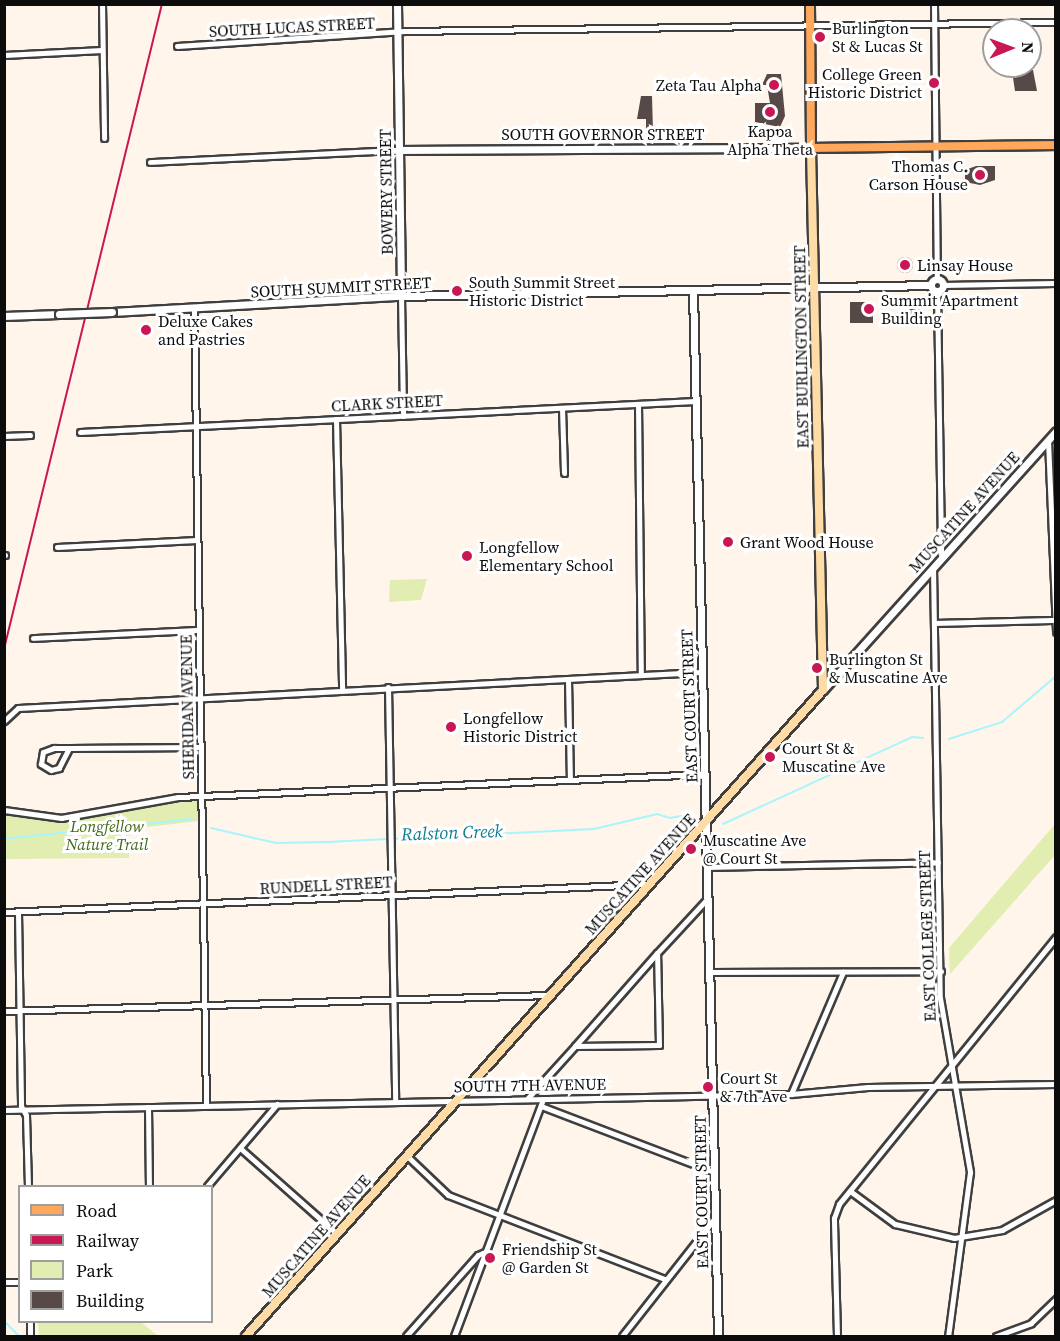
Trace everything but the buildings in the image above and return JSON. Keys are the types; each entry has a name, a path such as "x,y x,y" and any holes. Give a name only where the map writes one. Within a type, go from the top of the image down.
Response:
{"main road":[{"name":"EAST BURLINGTON STREET","path":"810,4 823,690"},
{"name":"SOUTH GOVERNOR STREET","path":"811,147 1056,145"},
{"name":"MUSCATINE AVENUE","path":"246,1336 454,1100 823,690"}],"street":[{"path":"102,4 104,138"},
{"name":"BOWERY STREET","path":"397,4 403,416"},
{"path":"934,4 937,279 943,285 1056,282"},
{"name":"SOUTH LUCAS STREET","path":"177,46 397,33 1056,22"},
{"path":"4,56 102,50"},
{"name":"SOUTH GOVERNOR STREET","path":"150,162 399,150 811,147"},
{"path":"937,279 930,285 937,292"},
{"name":"SOUTH SUMMIT STREET","path":"4,316 401,296 930,285"},
{"path":"941,556 937,292 943,285"},
{"name":"EAST COURT STREET","path":"693,291 718,1336"},
{"name":"SHERIDAN AVENUE","path":"194,308 207,1106"},
{"name":"CLARK STREET","path":"80,432 695,401"},
{"path":"638,404 641,675"},
{"path":"562,408 564,473"},
{"path":"336,419 342,689"},
{"name":"MUSCATINE AVENUE","path":"823,690 941,556 1056,431"},
{"path":"4,436 30,435"},
{"path":"1048,440 1052,620 1056,632"},
{"path":"57,547 197,540"},
{"name":"EAST COLLEGE STREET","path":"933,567 940,971 950,1065 969,1160 963,1238 948,1336"},
{"path":"934,623 1052,620"},
{"path":"33,638 199,630"},
{"path":"4,721 18,708 201,696 701,672"},
{"path":"568,679 570,780"},
{"path":"388,687 395,1101"},
{"path":"69,748 59,768 51,770 41,764 43,752 69,748 201,747"},
{"path":"4,810 61,818 202,796 704,774"},
{"path":"708,867 938,862"},
{"name":"RUNDELL STREET","path":"4,912 203,906 649,884"},
{"path":"527,1099 708,898"},
{"path":"18,912 23,1110 28,1185"},
{"path":"837,1336 834,1218 850,1191 1056,937"},
{"path":"575,1046 659,1045 657,953"},
{"path":"710,972 940,971"},
{"path":"791,1094 843,972"},
{"path":"4,1011 205,1008 550,995"},
{"name":"SOUTH 7TH AVENUE","path":"4,1110 713,1096 933,1086 1056,1084"},
{"path":"454,1336 543,1099"},
{"path":"208,1185 277,1104"},
{"path":"541,1106 714,1172"},
{"path":"148,1107 149,1185"},
{"path":"240,1148 336,1233"},
{"path":"405,1155 448,1195 498,1217 665,1279"},
{"path":"850,1191 895,1224 924,1234 963,1238 1018,1223 1056,1200"},
{"path":"622,1336 715,1218"},
{"path":"406,1336 478,1255 487,1251"},
{"path":"996,1336 1031,1323 1056,1299"}],"green space":[{"path":"427,579 421,600 389,602 390,580"},
{"name":"Longfellow Nature Trail","path":"198,800 199,821 130,829 129,858 5,859 5,812 59,821"},
{"path":"1055,824 1055,855 950,974 949,948"},
{"path":"38,1323 142,1323 158,1336 39,1336"}],"waterway":[{"name":"Ralston Creek","path":"949,739 1002,722 1056,676"},
{"name":"Ralston Creek","path":"723,824 912,737 923,738"},
{"name":"Ralston Creek","path":"211,828 276,843 327,842 594,829 657,814 670,818 691,814"},
{"name":"Ralston Creek","path":"4,839 192,819"},
{"name":"Ralston Creek","path":"4,1321 19,1336"}],"railway":[{"path":"4,649 162,4"}],"place":[{"name":"Burlington St & Lucas St","path":"820,37"},
{"name":"College Green Historic District","path":"934,83"},
{"name":"Zeta Tau Alpha","path":"774,85"},
{"name":"Kappa Alpha Theta","path":"770,112"},
{"name":"Thomas C. Carson House","path":"980,175"},
{"name":"Linsay House","path":"905,265"},
{"name":"South Summit Street Historic District","path":"457,291"},
{"name":"Summit Apartment Building","path":"869,309"},
{"name":"Deluxe Cakes and Pastries","path":"146,330"},
{"name":"Grant Wood House","path":"728,542"},
{"name":"Longfellow Elementary School","path":"467,556"},
{"name":"Burlington St & Muscatine Ave","path":"817,668"},
{"name":"Longfellow Historic District","path":"451,727"},
{"name":"Court St & Muscatine Ave","path":"770,757"},
{"name":"Muscatine Ave @ Court St","path":"691,849"},
{"name":"Court St & 7th Ave","path":"708,1087"},
{"name":"Friendship St @ Garden St","path":"490,1258"}]}
